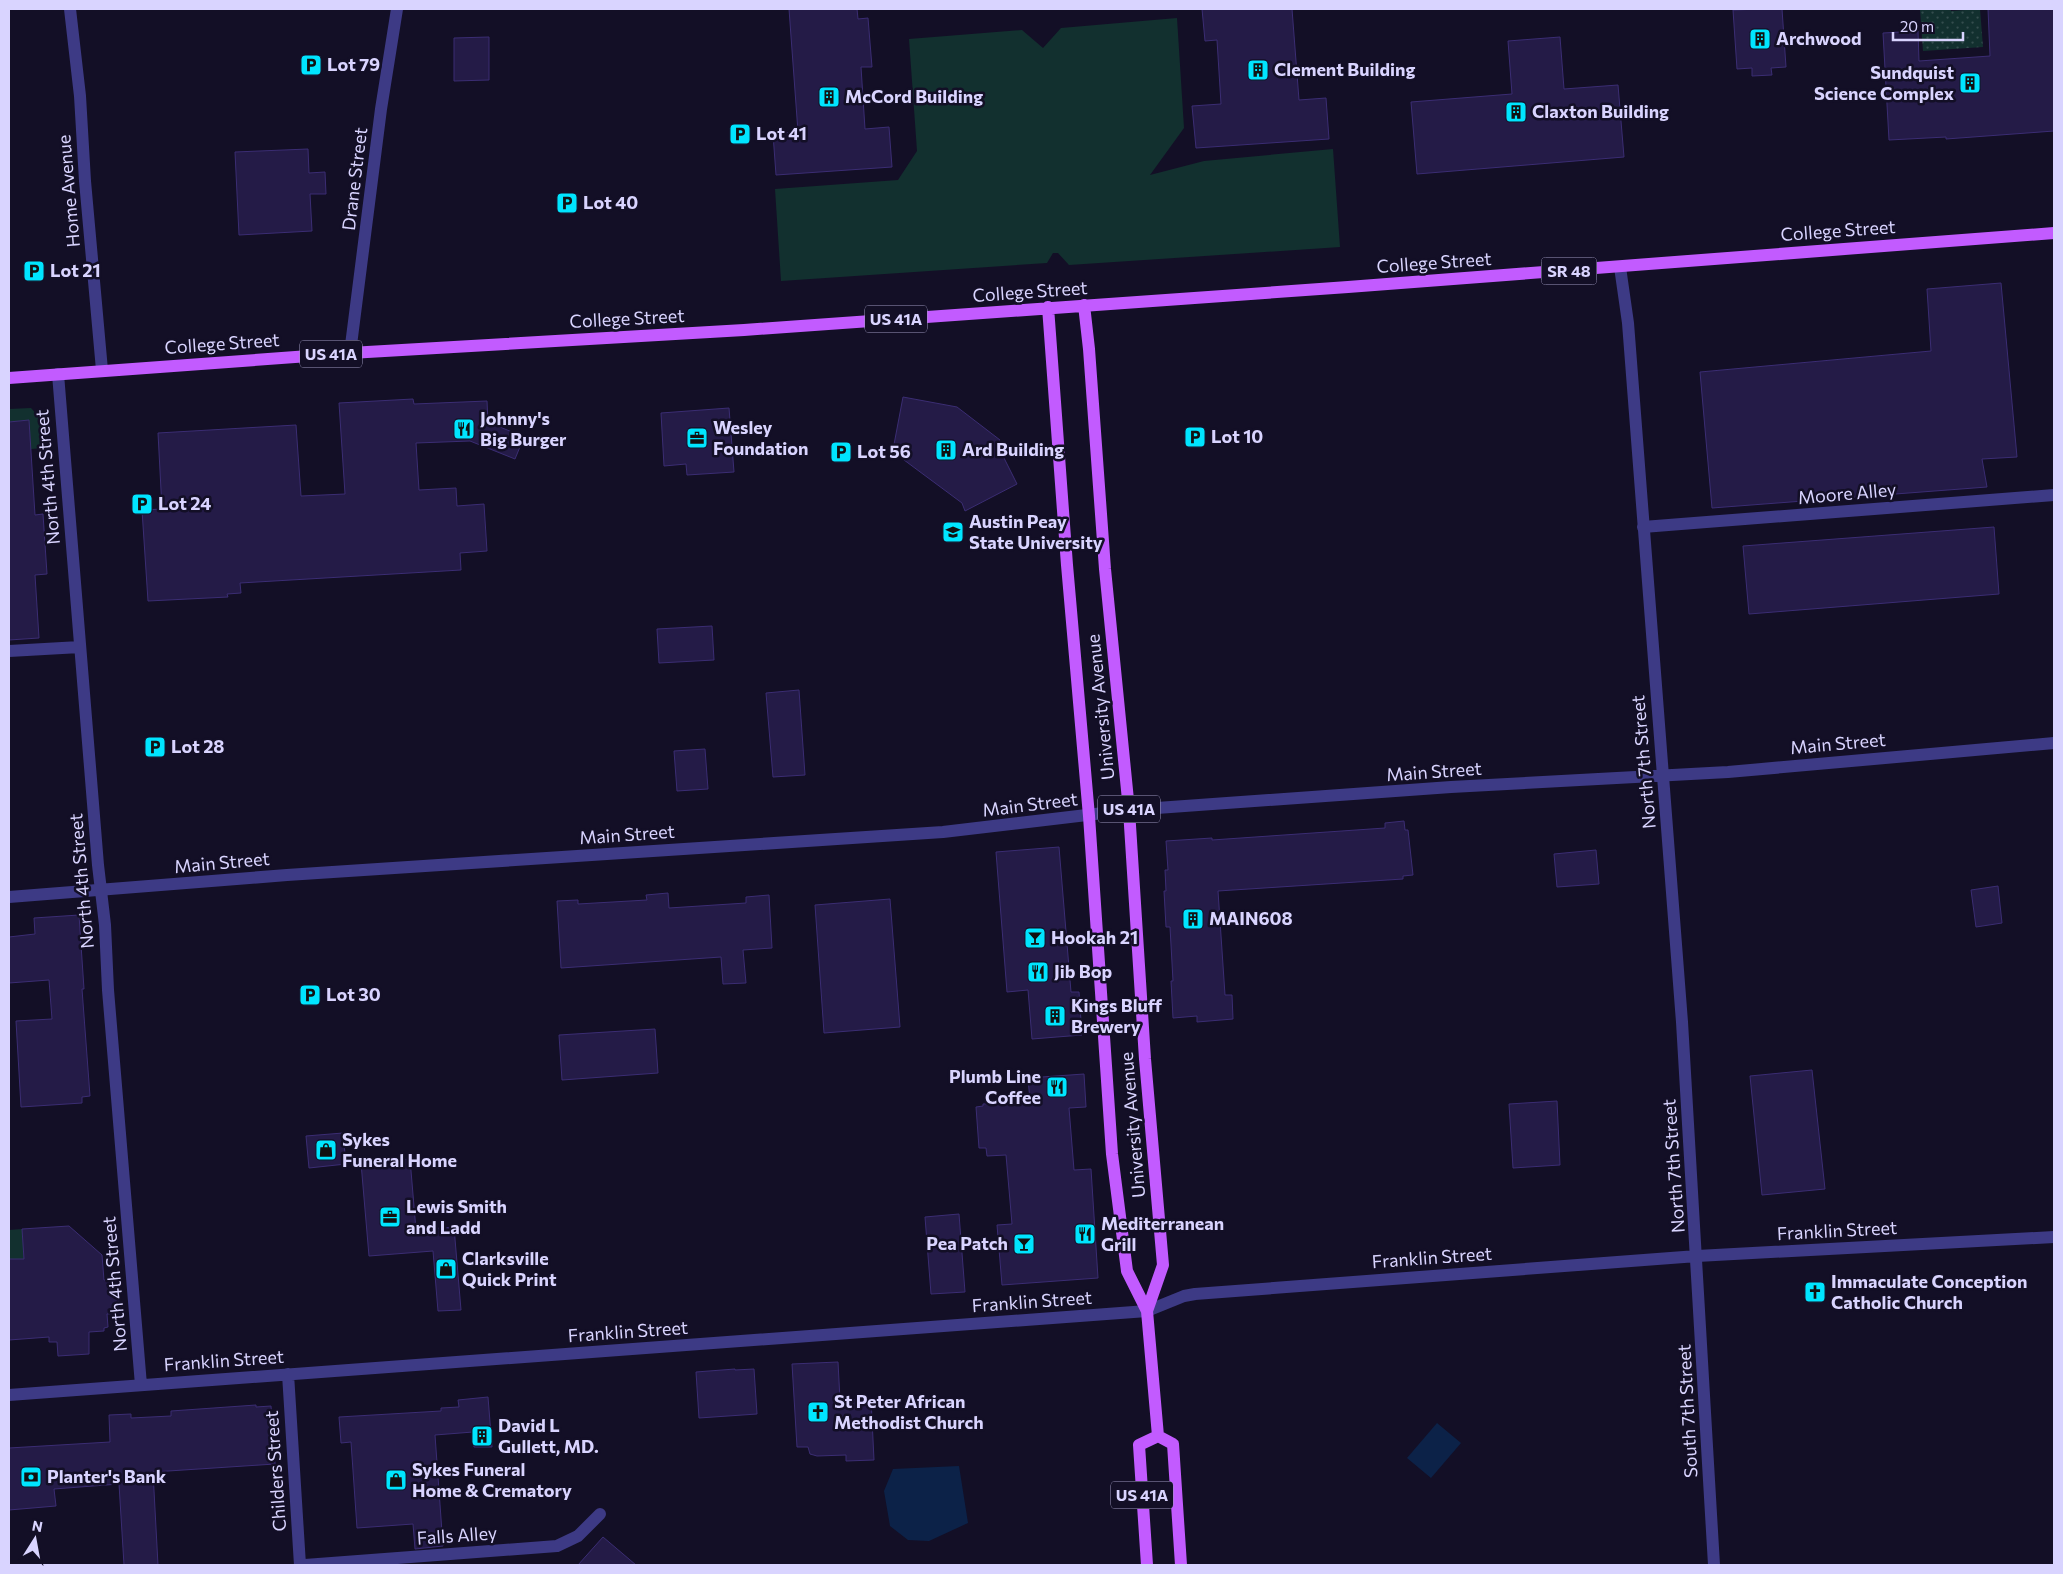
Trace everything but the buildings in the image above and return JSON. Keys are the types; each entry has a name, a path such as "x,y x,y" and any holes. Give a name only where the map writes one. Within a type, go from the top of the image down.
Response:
{"main road":[{"name":"College Street","path":"9,378 350,353 744,330 1620,267 2054,233"},
{"name":"University Avenue","path":"1084,305 1105,568 1129,810 1145,1059 1163,1265 1147,1312"},
{"name":"University Avenue","path":"1048,307 1068,575 1090,816 1112,1154 1127,1271 1147,1312 1158,1436"},
{"name":"US 41A","path":"1147,1565 1139,1445 1158,1436 1173,1444 1181,1565"}],"street":[{"name":"Home Avenue","path":"70,9 80,96 85,181 102,370"},
{"name":"Drane Street","path":"350,353 381,109 397,9"},
{"name":"North 7th Street","path":"1620,267 1628,323 1697,1256"},
{"name":"North 4th Street","path":"58,374 141,1385"},
{"name":"Moore Alley","path":"1643,527 2054,495"},
{"path":"9,651 80,647"},
{"name":"Main Street","path":"9,897 306,874 943,832 1129,810 1663,776 2054,743"},
{"name":"Franklin Street","path":"9,1395 1147,1312 1184,1296 1195,1294 1697,1256 2054,1237"},
{"name":"South 7th Street","path":"1697,1256 1714,1565"},
{"name":"Childers Street","path":"288,1374 300,1565"},
{"name":"Falls Alley","path":"305,1565 557,1546 578,1536 600,1514"}],"green space":[{"path":"1920,9 1951,9 1951,11 1980,9 1983,47 1923,51"},
{"path":"1177,18 1184,128 1150,175 1204,161 1333,149 1340,247 1069,265 1058,253 1053,253 1047,263 781,281 775,189 898,180 917,151 909,39 1022,30 1043,48 1061,28"},
{"path":"31,408 40,418 43,448 31,449 29,420 9,422 9,409"},
{"path":"22,1229 26,1285 9,1259 9,1230"}],"water":[{"path":"1437,1423 1461,1443 1431,1478 1407,1458"},
{"path":"959,1466 968,1523 929,1541 908,1540 890,1526 884,1491 893,1469"}],"place":[{"name":"Archwood","path":"1760,39"},
{"name":"Lot 79","path":"311,65"},
{"name":"Clement Building","path":"1258,70"},
{"name":"Sundquist Science Complex","path":"1970,83"},
{"name":"McCord Building","path":"829,97"},
{"name":"Claxton Building","path":"1516,112"},
{"name":"Lot 41","path":"740,134"},
{"name":"Lot 40","path":"567,203"},
{"name":"Lot 21","path":"34,271"},
{"name":"Johnny's Big Burger","path":"464,429"},
{"name":"Lot 10","path":"1195,437"},
{"name":"Wesley Foundation","path":"697,438"},
{"name":"Ard Building","path":"946,450"},
{"name":"Lot 56","path":"841,452"},
{"name":"Lot 24","path":"142,504"},
{"name":"Austin Peay State University","path":"953,532"},
{"name":"Lot 28","path":"155,747"},
{"name":"MAIN608","path":"1193,919"},
{"name":"Hookah 21","path":"1035,938"},
{"name":"Jib Bop","path":"1038,972"},
{"name":"Lot 30","path":"310,995"},
{"name":"Kings Bluff Brewery","path":"1055,1016"},
{"name":"Plumb Line Coffee","path":"1057,1087"},
{"name":"Sykes Funeral Home","path":"326,1150"},
{"name":"Lewis Smith and Ladd","path":"390,1217"},
{"name":"Mediterranean Grill","path":"1085,1234"},
{"name":"Pea Patch","path":"1024,1244"},
{"name":"Clarksville Quick Print","path":"446,1269"},
{"name":"Immaculate Conception Catholic Church","path":"1815,1292"},
{"name":"St Peter African Methodist Church","path":"818,1412"},
{"name":"David L Gullett, MD.","path":"482,1436"},
{"name":"Planter's Bank","path":"31,1477"},
{"name":"Sykes Funeral Home & Crematory","path":"396,1480"}]}
